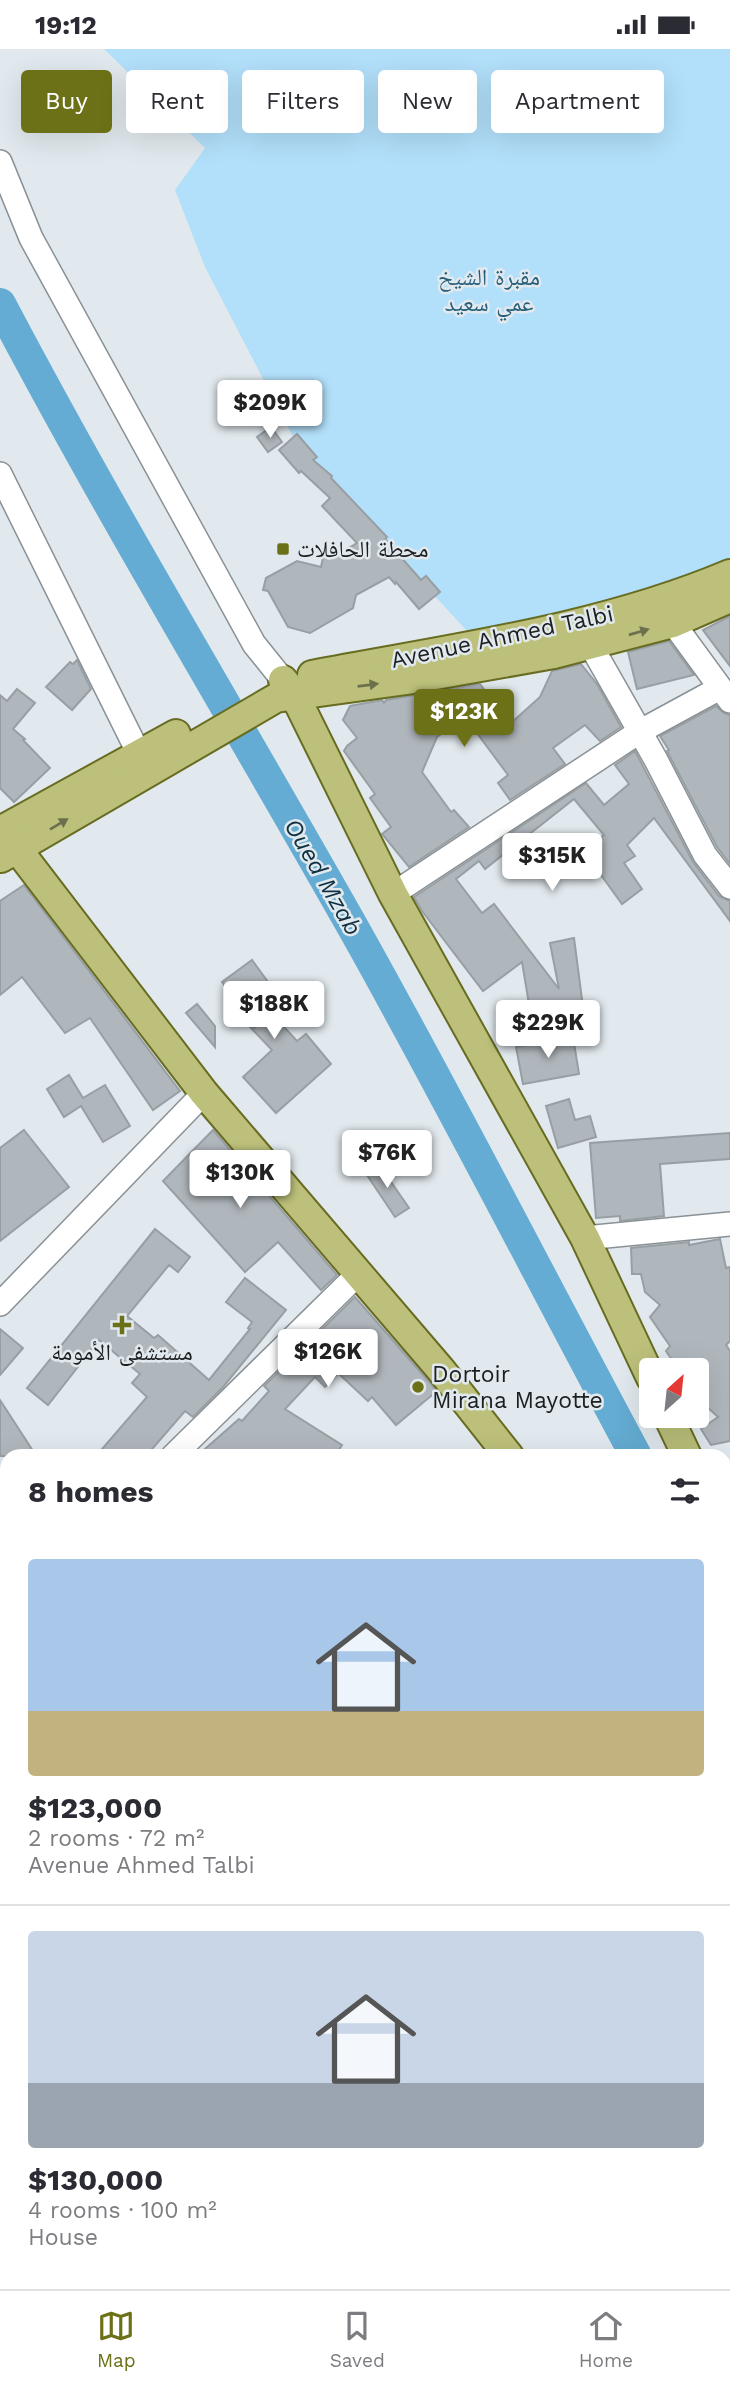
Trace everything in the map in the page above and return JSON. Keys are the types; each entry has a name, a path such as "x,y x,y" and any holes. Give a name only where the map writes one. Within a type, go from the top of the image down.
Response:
{"main road":[{"name":"Avenue Ahmed Talbi","path":"147,757 281,689 585,635 730,574"},
{"path":"585,635 673,623 730,598"},
{"path":"281,689 585,1238 642,1358"},
{"path":"147,757 4,839 204,1093 277,1175 441,1370 503,1449"},
{"path":"674,1428 684,1449"}],"street":[{"path":"0,162 37,249 281,689"},
{"path":"0,474 147,757"},
{"path":"393,894 639,732 725,694 673,623"},
{"path":"585,635 656,760 705,855 730,887"},
{"path":"0,1304 204,1093"},
{"path":"585,1238 730,1224"},
{"path":"180,1449 358,1274"}],"green space":[{"name":"مقبرة الشيخ عمي سعيد","path":"104,49 730,49 730,558 678,586 468,632 300,450 205,267 175,190 205,148 190,133 228,133 228,70 126,71"}],"building":[{"path":"271,427 282,442 268,452 257,437"},
{"path":"297,434 317,457 313,460 332,476 387,537 385,539 421,580 426,576 440,592 419,609 389,577 356,595 353,608 310,633 288,627 268,591 263,590 266,578 297,561 321,567 324,553 335,556 357,543 322,506 330,498 301,471 299,473 279,450"},
{"path":"730,616 730,666 703,630"},
{"path":"669,641 694,675 637,689 628,652"},
{"path":"77,660 91,689 72,710 46,687 70,662 73,664"},
{"path":"581,664 597,684 621,727 600,741 585,725 553,748 565,764 510,800 498,783 508,775 465,717 437,737 422,772 451,812 454,810 469,827 409,867 382,834 391,827 370,798 375,794 344,751 357,738 343,720 350,706 382,700 384,703 386,700 480,684 510,724 540,697 552,671"},
{"path":"17,689 35,703 13,729 50,768 14,802 0,788 0,695 7,701"},
{"path":"716,706 730,715 730,864 717,847 660,736"},
{"path":"635,751 693,862 719,896 730,901 730,921 654,818 627,845 635,856 624,863 642,889 622,904 583,850 604,835 574,799 485,869 479,861 456,879 482,913 494,904 559,989 550,943 574,938 583,1007 531,1016 522,962 483,991 414,897 586,783 604,805 629,784 615,765"},
{"path":"24,885 180,1091 153,1110 90,1018 65,1033 22,977 0,995 0,901"},
{"path":"252,960 284,1004 271,1013 297,1041 306,1034 331,1064 276,1113 243,1077 272,1050 251,1028 255,1028 222,982"},
{"path":"197,1004 215,1026 215,1047 186,1013"},
{"path":"573,1037 579,1074 523,1084 516,1047"},
{"path":"69,1075 83,1098 105,1085 130,1126 103,1142 81,1106 64,1117 47,1089"},
{"path":"569,1099 575,1120 590,1116 596,1137 558,1148 546,1106"},
{"path":"24,1130 69,1187 0,1241 0,1148"},
{"path":"213,1130 337,1275 321,1290 278,1242 245,1272 163,1181"},
{"path":"730,1133 730,1159 660,1164 664,1216 620,1221 620,1216 596,1218 590,1143"},
{"path":"378,1163 409,1208 395,1217 365,1172"},
{"path":"155,1229 190,1257 178,1272 169,1265 127,1316 154,1338 158,1335 209,1380 250,1329 248,1328 252,1322 226,1302 245,1278 286,1310 223,1387 193,1417 185,1411 152,1449 102,1449 147,1397 132,1383 140,1374 99,1340 48,1405 27,1388"},
{"path":"720,1239 726,1268 730,1267 730,1341 726,1345 730,1351 730,1441 711,1445 701,1429 709,1428 709,1423 718,1417 709,1409 709,1358 671,1358 666,1351 670,1346 650,1317 660,1305 645,1292 641,1274 632,1274 631,1248 689,1242 689,1245"},
{"path":"355,1297 437,1391 396,1425 372,1397 368,1401 338,1373 325,1387 315,1377 285,1409 342,1445 339,1449 205,1449 239,1419 242,1421 269,1391 264,1386"},
{"path":"0,1329 23,1348 0,1375"},
{"path":"0,1400 32,1449 0,1449"}],"waterway":[{"name":"Oued Mzab","path":"0,304 130,541 391,996 632,1449"}],"place":[{"name":"محطة الحافلات","path":"283,549"},
{"name":"مستشفى الأمومة","path":"122,1325"},
{"name":"Dortoir Mirana Mayotte","path":"418,1387"}]}
